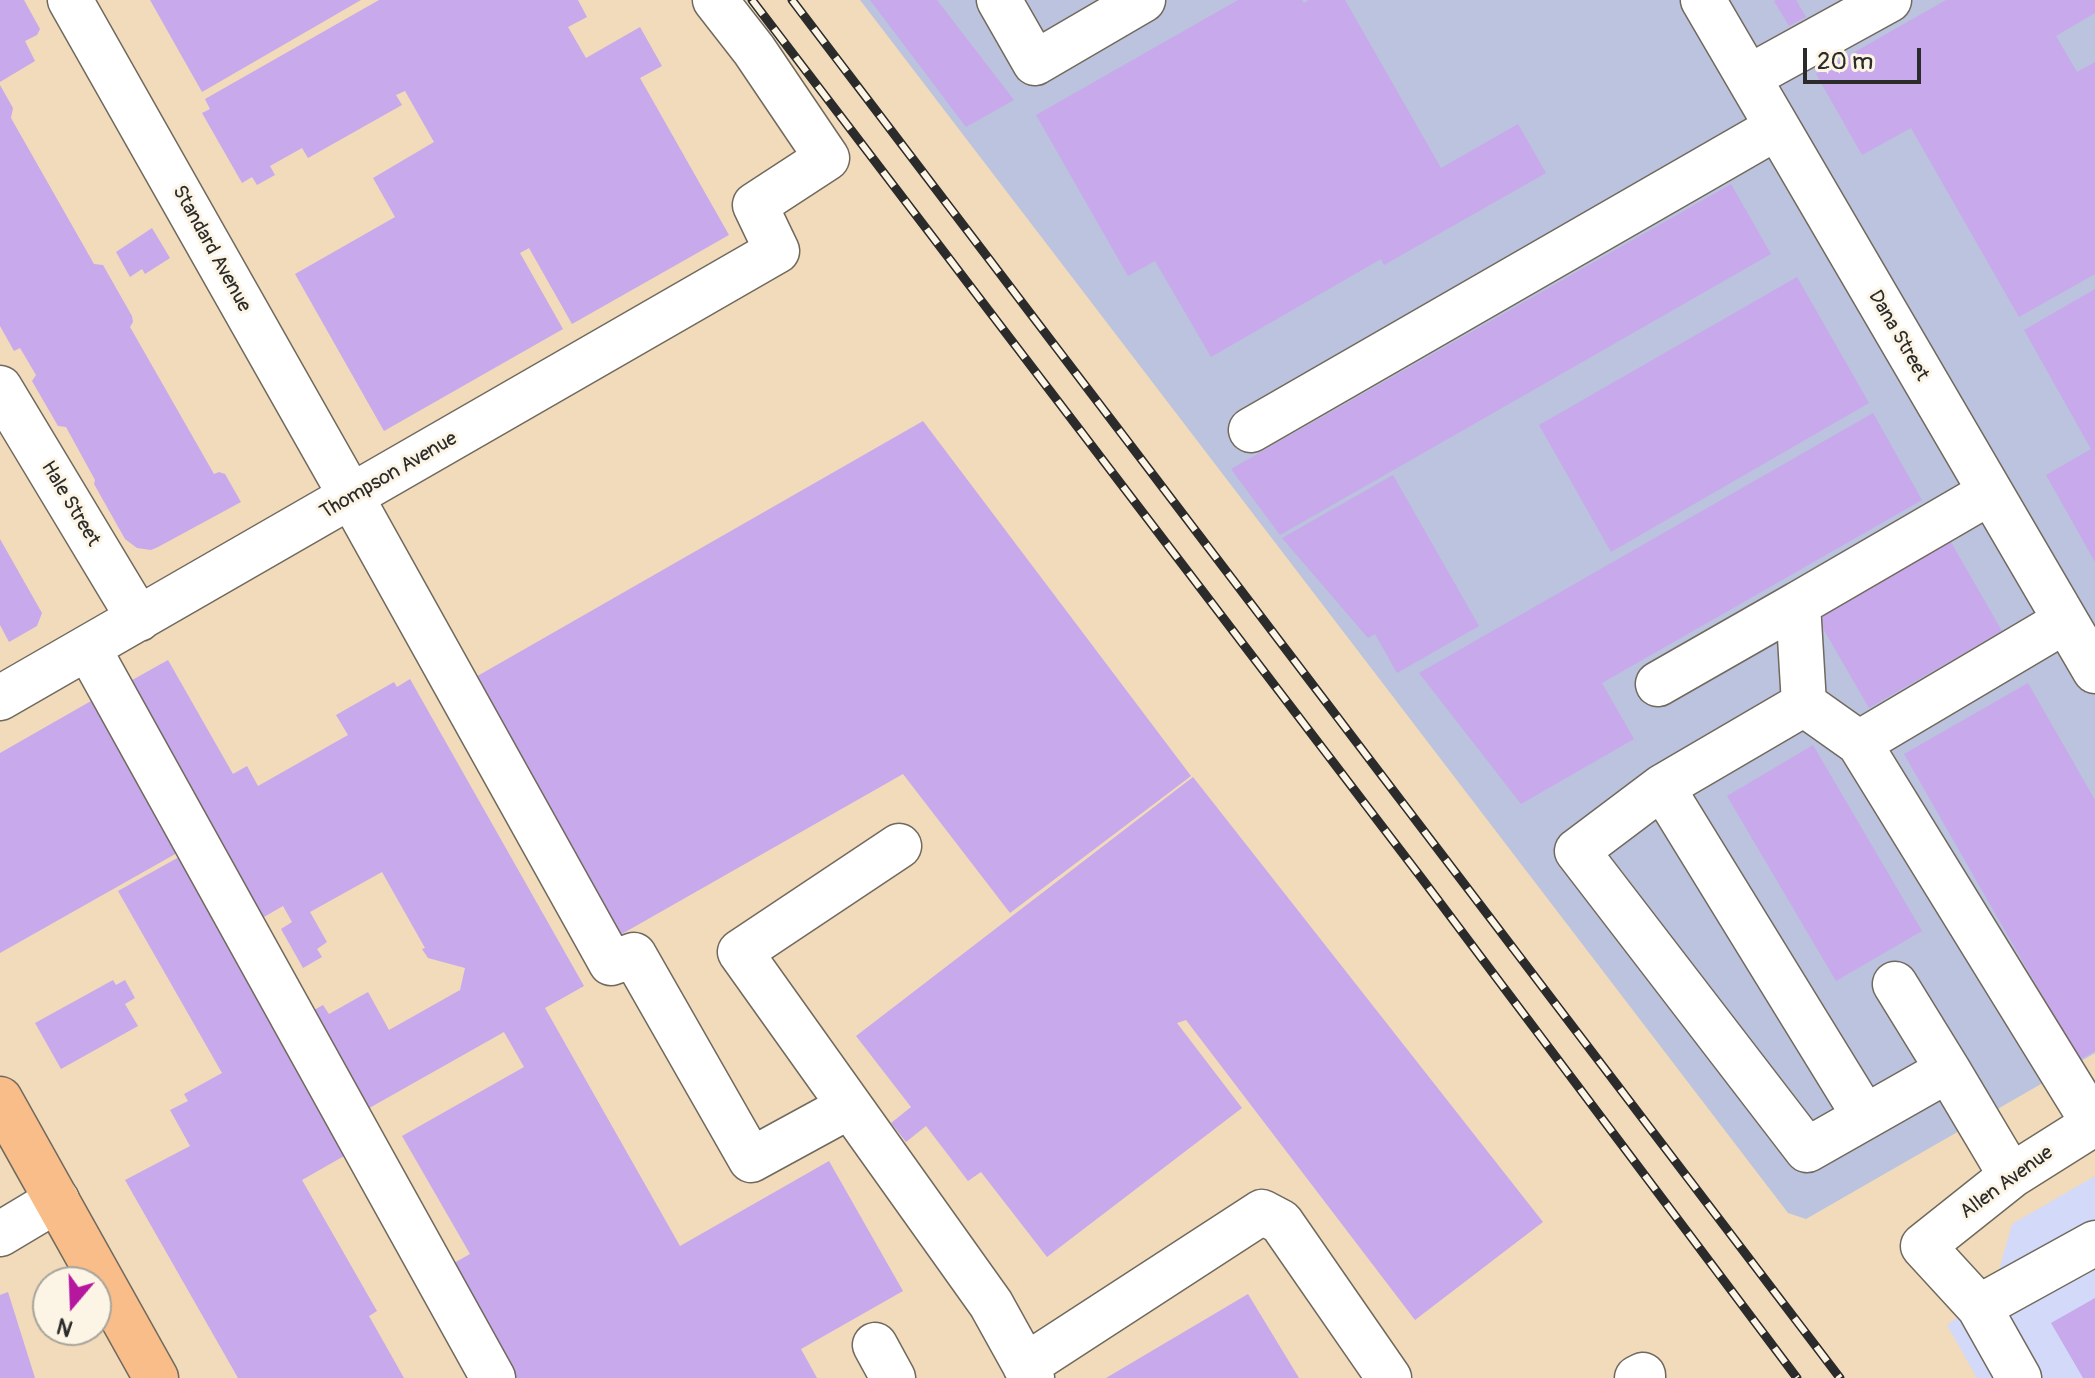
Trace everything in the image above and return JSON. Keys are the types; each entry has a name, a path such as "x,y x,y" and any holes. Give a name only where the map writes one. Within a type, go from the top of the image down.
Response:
{"main road":[{"path":"0,1099 156,1378"}],"street":[{"name":"Standard Avenue","path":"70,0 611,963 634,955 751,1160 850,1106"},
{"name":"Thompson Avenue","path":"0,698 777,251 755,205 827,158 754,50 715,0"},
{"path":"999,0 1035,63 1143,0"},
{"name":"Dana Street","path":"1703,0 2095,671"},
{"path":"1749,77 1889,0"},
{"path":"1251,430 1776,128"},
{"name":"Hale Street","path":"0,388 139,619"},
{"path":"1658,684 1989,493"},
{"path":"1798,604 1804,704"},
{"path":"1859,743 2065,621"},
{"path":"88,648 493,1378"},
{"path":"1804,704 1859,743 2094,1123"},
{"path":"1804,704 1662,787 1577,851 1807,1150 1948,1070"},
{"path":"1662,787 1865,1117"},
{"path":"899,846 740,952 991,1304 1029,1372 1262,1212 1281,1222 1389,1378"},
{"path":"1895,984 2011,1176"},
{"name":"Allen Avenue","path":"1979,1307 1923,1246 2011,1176 2094,1123"},
{"path":"0,1234 57,1200"},
{"path":"2019,1378 1979,1307 2095,1243"}],"shaded area":[{"path":"860,0 2095,0 2095,1053 1806,1219 1788,1213"},
{"path":"2095,1176 2095,1378 1977,1378 1947,1325 1993,1291 2012,1224"}],"building":[{"path":"0,0 24,0 40,29 37,35 25,41 35,61 0,82"},
{"path":"150,0 361,0 202,92"},
{"path":"379,0 578,0 587,17 568,27 586,58 640,27 662,66 640,78 729,235 572,324 529,248 520,253 563,329 384,431 295,274 395,217 373,178 434,142 405,91 396,95 402,105 308,158 302,148 270,166 275,175 257,185 252,177 242,183 202,113 210,109 205,99"},
{"path":"870,0 937,0 1014,100 966,127"},
{"path":"1238,0 1302,0 1304,3 1309,0 1345,0 1441,168 1518,124 1546,173 1384,265 1381,259 1211,357 1155,261 1128,276 1036,115"},
{"path":"1776,0 1796,0 1806,17 1789,26"},
{"path":"1946,0 2095,0 2095,13 2056,36 2077,72 2095,62 2095,274 2019,317 1911,128 1862,155 1816,74"},
{"path":"0,85 13,108 11,118 94,264 103,265 132,316 130,327 214,474 225,474 241,502 151,550 137,548 125,539 66,427 58,426 32,381 36,375 20,348 14,351 0,326"},
{"path":"1731,184 1771,254 1280,535 1231,469"},
{"path":"152,228 170,258 145,274 142,269 130,277 116,252"},
{"path":"1797,277 1869,403 1611,552 1539,425"},
{"path":"2095,289 2095,562 2046,475 2091,449 2024,330"},
{"path":"1873,413 1922,500 1602,683 1634,739 1521,804 1419,673"},
{"path":"923,421 1191,776 1010,913 903,774 613,939 467,682"},
{"path":"1393,475 1479,626 1397,673 1375,634 1368,638 1282,538"},
{"path":"1948,537 2002,631 1869,708 1821,625 1826,608"},
{"path":"0,539 42,613 37,626 9,642 0,625"},
{"path":"168,660 233,774 247,766 258,786 348,735 336,715 394,682 397,687 410,679 584,986 545,1008 680,1246 829,1161 903,1291 801,1349 817,1378 510,1378 447,1267 470,1254 402,1136 524,1067 504,1032 364,1111 307,1014 323,1005 329,1014 368,992 389,1030 460,990 465,968 428,958 382,872 310,912 327,942 317,949 322,957 303,968 281,929 292,922 283,906 250,925 118,688"},
{"path":"2028,683 2095,800 2095,1051 2079,1060 1904,754"},
{"path":"91,701 177,853 0,953 0,753"},
{"path":"1813,745 1922,931 1836,981 1727,796"},
{"path":"1193,777 1543,1222 1415,1320 1186,1020 1177,1023 1242,1108 1047,1257 981,1172 968,1181 926,1126 906,1142 891,1123 911,1107 856,1036"},
{"path":"179,857 306,1077 301,1080 344,1156 302,1180 377,1311 369,1316 404,1378 238,1378 125,1180 190,1146 170,1110 188,1101 184,1094 222,1073 118,891"},
{"path":"113,980 116,985 125,980 135,998 125,1004 138,1026 61,1069 35,1023"},
{"path":"8,1292 35,1378 0,1378 0,1295"},
{"path":"1248,1294 1299,1378 1106,1378"},
{"path":"2095,1298 2095,1378 2083,1378 2051,1323"}],"railway":[{"path":"752,0 1423,880 1797,1378"},
{"path":"792,0 1840,1378"}]}
